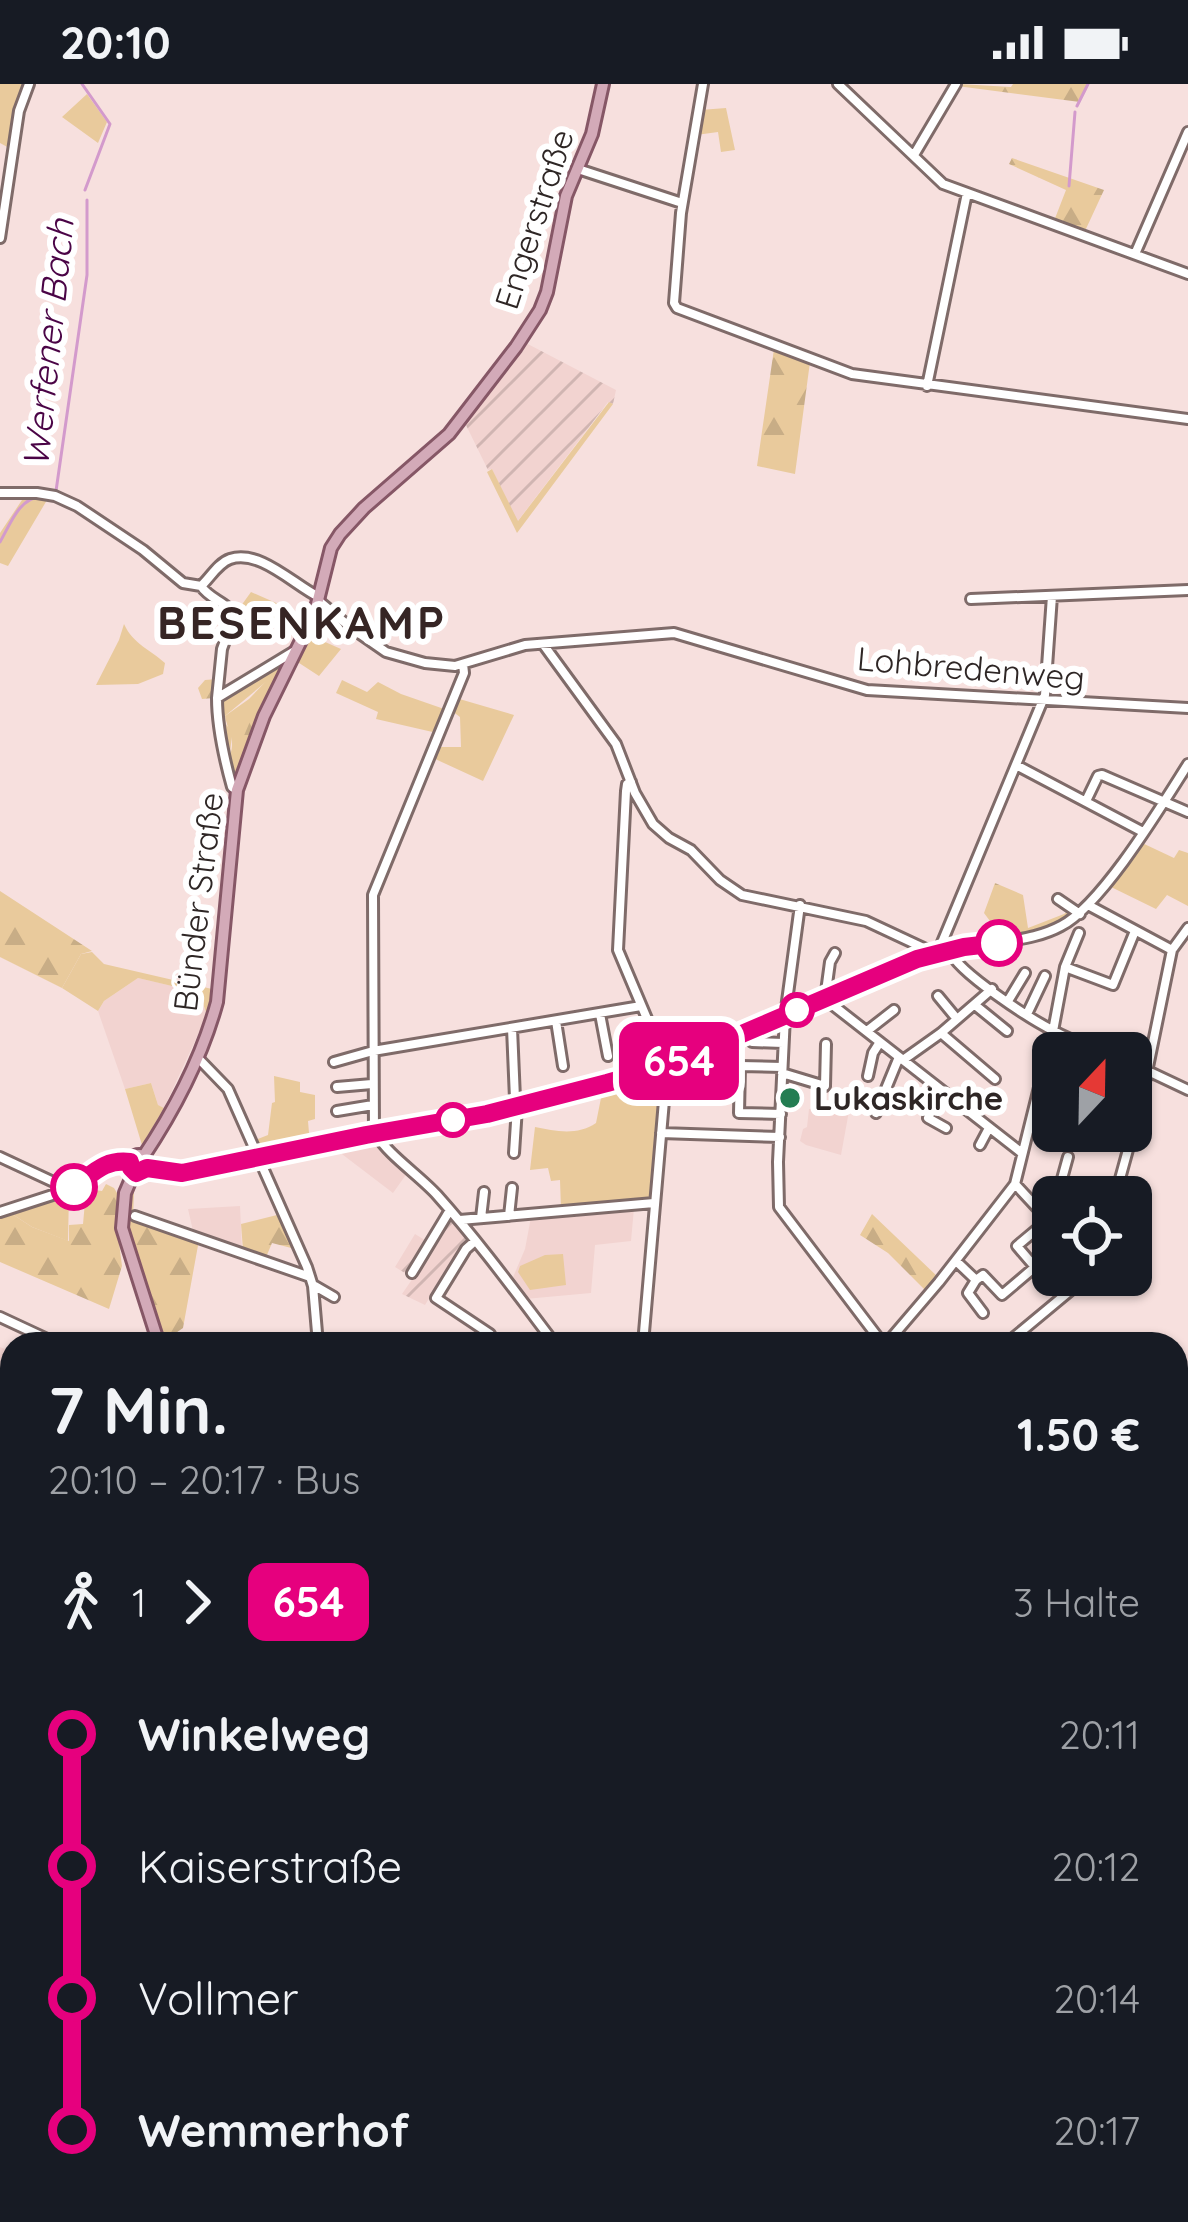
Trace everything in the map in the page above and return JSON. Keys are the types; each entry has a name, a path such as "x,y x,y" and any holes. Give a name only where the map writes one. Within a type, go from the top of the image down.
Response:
{"main road":[{"name":"Engerstraße","path":"459,422 540,310 566,196 592,134 603,84"},
{"name":"Bünder Straße","path":"155,1332 122,1228 125,1193 197,1057 217,1002 237,790 254,738 318,603 326,560 340,534 459,422"}],"street":[{"path":"0,238 19,111 29,84"},
{"path":"703,84 682,203 677,308 844,372 1188,419"},
{"path":"838,84 943,184 1188,274"},
{"path":"913,155 956,84"},
{"path":"1135,254 1188,132"},
{"path":"578,169 682,203"},
{"path":"927,386 968,193"},
{"path":"0,493 55,496 77,506 183,583 201,586 233,612 222,649 217,714 232,787 237,790"},
{"path":"201,586 228,560 260,562 396,656 463,664 464,673 374,895 373,1105 378,1134 389,1150 450,1210 546,1332"},
{"path":"971,599 1188,590"},
{"path":"935,954 1045,695 1052,596"},
{"name":"Lohbredenweg","path":"463,664 525,645 685,634 867,690 1188,707"},
{"path":"543,644 616,744 653,824 698,856 730,889 866,921 935,954"},
{"path":"217,698 294,652"},
{"path":"0,1212 65,1191 114,1161 182,1173 367,1139 667,1066 935,954 1047,933 1088,905 1188,764"},
{"path":"1016,765 1143,832"},
{"path":"1086,801 1102,775 1188,812"},
{"path":"631,782 626,791 617,943 667,1066 644,1332"},
{"path":"1058,899 1080,914"},
{"path":"800,905 783,1043 779,1207 876,1332"},
{"path":"1088,905 1172,950"},
{"path":"1152,1050 1172,950 1188,928"},
{"path":"1113,985 1135,931"},
{"path":"895,1332 1015,1184 1065,968 1079,933"},
{"path":"951,951 956,964 1053,1031"},
{"path":"825,999 835,953"},
{"path":"1065,968 1127,989"},
{"path":"1008,1000 1025,973"},
{"path":"1028,1014 1045,976"},
{"path":"876,1113 901,1058 940,1033 992,989"},
{"path":"938,996 957,1019"},
{"path":"825,999 1022,1153"},
{"path":"975,1004 1007,1031"},
{"path":"334,1062 373,1051 641,1006"},
{"path":"867,1031 893,1010"},
{"path":"600,1014 608,1056"},
{"path":"556,1021 562,1066"},
{"path":"512,1028 514,1153"},
{"path":"940,1033 995,1078"},
{"path":"752,1042 783,1043"},
{"path":"868,1076 880,1042"},
{"path":"781,1114 739,1113 740,1066 782,1070 825,1086 826,1044"},
{"path":"197,1057 228,1089 259,1157 312,1281 317,1332"},
{"path":"1152,1072 1188,1090"},
{"path":"337,1087 372,1084"},
{"path":"941,1091 928,1118 946,1128"},
{"path":"664,1098 703,1099"},
{"path":"338,1111 373,1105"},
{"path":"980,1145 989,1128"},
{"path":"661,1133 780,1137"},
{"path":"0,1157 60,1184 65,1191"},
{"path":"1063,1176 1068,1157"},
{"path":"1015,1184 1032,1200"},
{"path":"509,1216 512,1188"},
{"path":"481,1218 484,1192"},
{"path":"458,1220 655,1202"},
{"path":"412,1273 450,1210"},
{"path":"136,1216 312,1281 334,1298"},
{"path":"1032,1234 1017,1246 1032,1264"},
{"path":"475,1241 436,1298 487,1332"},
{"path":"956,1261 976,1280"},
{"path":"983,1312 968,1293 976,1280 983,1275 1002,1294 1032,1269"},
{"path":"1020,1332 1063,1296"},
{"path":"0,1318 31,1332"}],"shaded area":[{"path":"524,342 616,390 613,404 608,402 517,522 464,421"},
{"path":"138,978 190,990 201,998 207,1015 164,1108 158,1105 151,1083 125,1089 98,1011 104,1001"},
{"path":"809,1109 849,1111 841,1155 800,1141"},
{"path":"381,1130 390,1151 410,1169 393,1193 334,1148 332,1141"},
{"path":"240,1206 242,1251 194,1235 188,1209"},
{"path":"634,1208 631,1241 595,1245 591,1293 525,1299 511,1282 525,1249 531,1217"},
{"path":"447,1210 470,1238 425,1305 402,1294 413,1278 395,1267 415,1234 428,1242"}],"green space":[{"path":"0,84 27,84 11,149 0,143"},
{"path":"959,84 1011,87 1089,84 1080,102"},
{"path":"87,94 107,122 98,143 62,117"},
{"path":"726,108 735,150 721,152 718,132 696,135 700,110"},
{"path":"1012,158 1104,190 1085,231 1054,221 1066,190 1009,164"},
{"path":"774,349 810,362 795,474 757,466"},
{"path":"609,402 613,404 517,533 487,472 492,469 518,521"},
{"path":"24,497 47,500 8,566 0,563 0,533"},
{"path":"251,592 308,617 298,635 265,621 257,626 238,610"},
{"path":"124,624 137,642 165,663 163,674 138,684 96,685 119,640"},
{"path":"307,634 341,649 319,676 293,659"},
{"path":"282,654 287,661 243,763 235,757 267,681 225,716 232,733 233,758 224,762 214,698 202,699 198,688 205,680 217,679 216,693"},
{"path":"270,677 233,786 227,761 232,743 225,716"},
{"path":"342,680 367,692 378,682 447,710 437,733 376,719 378,712 336,693"},
{"path":"456,698 514,715 483,781 433,758 437,747 461,747 460,717 452,711"},
{"path":"1140,842 1174,858 1179,850 1188,853 1188,906 1167,895 1156,909 1109,886"},
{"path":"995,883 1023,895 1028,928 1070,909 1077,914 1045,931 996,940 984,913"},
{"path":"0,891 92,951 81,954 62,988 0,957"},
{"path":"92,952 104,964 212,989 207,1015 201,998 189,990 138,978 104,1001 98,1011 62,988 81,954"},
{"path":"665,1070 652,1198 561,1209 560,1180 551,1181 548,1168 530,1170 535,1127 566,1131 589,1127 596,1123 603,1088"},
{"path":"274,1076 300,1082 300,1092 315,1095 315,1119 308,1121 310,1145 262,1154 253,1141 268,1135 275,1102"},
{"path":"151,1083 158,1105 164,1108 142,1145 125,1089"},
{"path":"139,1178 133,1218 199,1240 183,1328 177,1332 159,1332 127,1240 124,1213 134,1180"},
{"path":"106,1184 120,1198 117,1227 122,1266 109,1309 0,1262 0,1216 9,1212 69,1241 69,1225 83,1224 81,1192 102,1191"},
{"path":"69,1193 68,1241 9,1212"},
{"path":"281,1214 295,1249 272,1243 264,1262 243,1250 241,1224"},
{"path":"872,1214 939,1278 927,1292 888,1253 860,1235"},
{"path":"563,1254 566,1285 530,1290 518,1272 520,1266 545,1255"}],"waterway":[{"name":"Werfener Bach","path":"82,84 110,124 85,190"},
{"path":"1077,106 1088,84"},
{"path":"1069,186 1075,112"},
{"name":"Werfener Bach","path":"56,491 87,275 87,200"},
{"name":"Werfener Bach","path":"0,542 21,507 40,497"}],"bus line":[{"name":"654","path":"74,1187 98,1167 114,1161 130,1162 136,1173 147,1168 182,1173 542,1100 667,1066 917,959 999,943"}],"place":[{"name":"Lukaskirche","path":"790,1098"}],"district":[{"name":"BESENKAMP","path":"302,623"}]}
